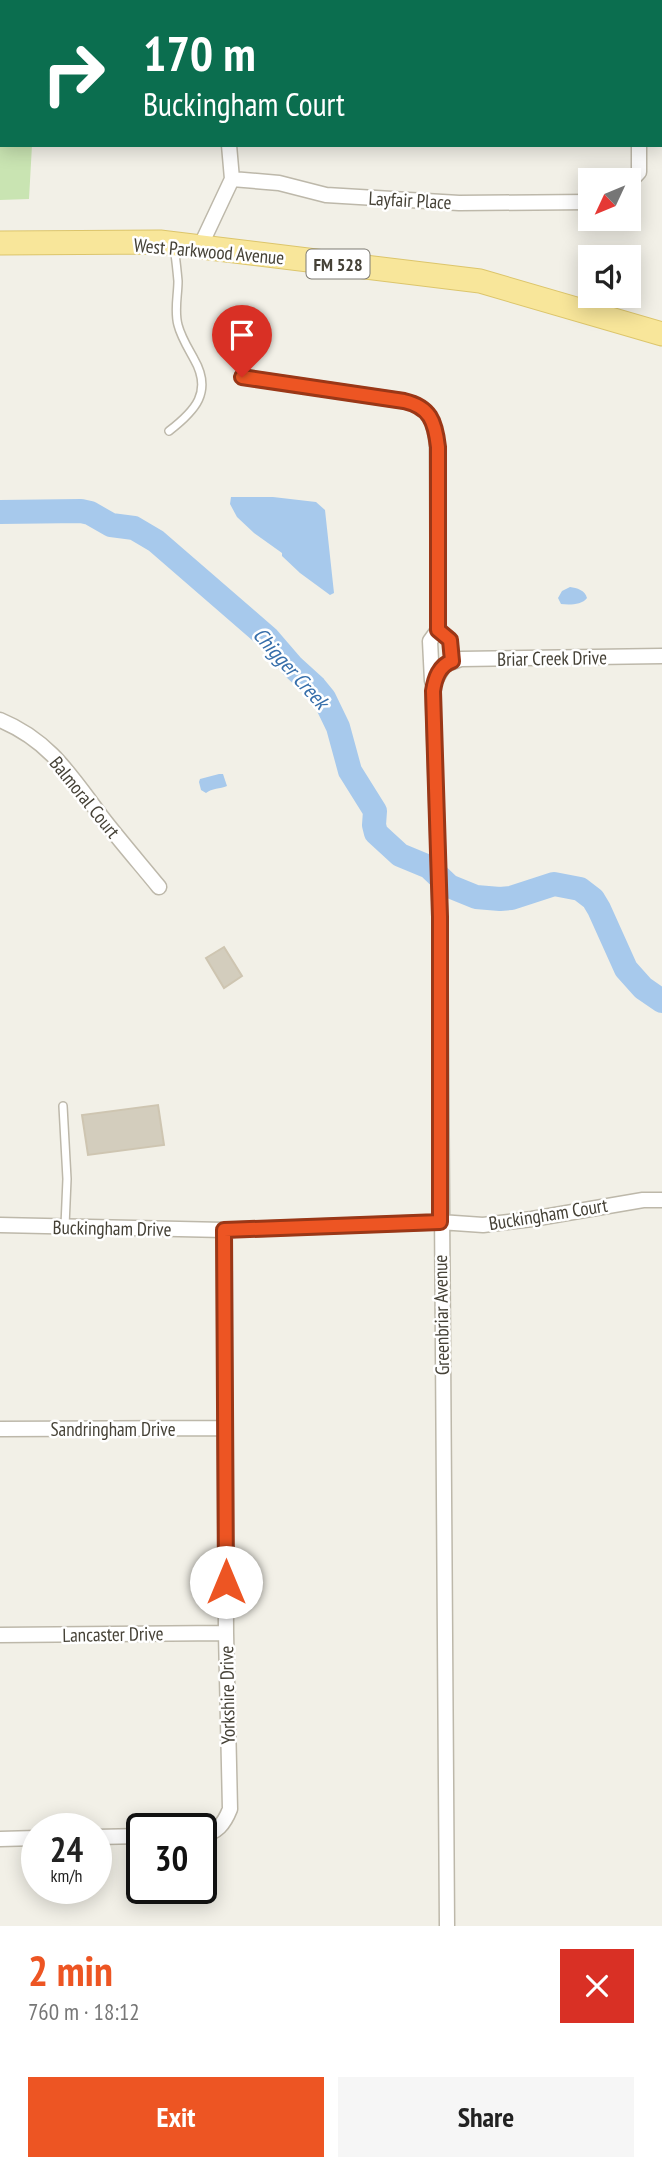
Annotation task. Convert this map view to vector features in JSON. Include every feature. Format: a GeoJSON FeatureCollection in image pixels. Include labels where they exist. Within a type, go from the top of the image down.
{"type":"FeatureCollection","features":[{"type":"Feature","properties":{"kind":"main road","name":"West Parkwood Avenue"},"geometry":{"type":"LineString","coordinates":[[4,243],[160,242],[481,281],[662,334]]}},
{"type":"Feature","properties":{"kind":"street"},"geometry":{"type":"LineString","coordinates":[[200,247],[232,179],[229,147]]}},
{"type":"Feature","properties":{"kind":"street"},"geometry":{"type":"LineString","coordinates":[[639,147],[639,168]]}},
{"type":"Feature","properties":{"kind":"street","name":"Layfair Place"},"geometry":{"type":"LineString","coordinates":[[232,179],[279,183],[326,195],[459,203],[578,202]]}},
{"type":"Feature","properties":{"kind":"street"},"geometry":{"type":"LineString","coordinates":[[242,377],[415,403],[429,415],[436,432],[438,447],[438,630],[430,641],[433,691]]}},
{"type":"Feature","properties":{"kind":"street"},"geometry":{"type":"LineString","coordinates":[[438,630],[450,640],[448,663]]}},
{"type":"Feature","properties":{"kind":"street","name":"Briar Creek Drive"},"geometry":{"type":"LineString","coordinates":[[448,663],[662,656]]}},
{"type":"Feature","properties":{"kind":"street","name":"Greenbriar Avenue"},"geometry":{"type":"LineString","coordinates":[[447,1926],[440,1222],[440,917],[433,691],[436,677],[448,663]]}},
{"type":"Feature","properties":{"kind":"street","name":"Balmoral Court"},"geometry":{"type":"LineString","coordinates":[[0,720],[20,728],[61,761],[159,887]]}},
{"type":"Feature","properties":{"kind":"street","name":"Buckingham Court"},"geometry":{"type":"LineString","coordinates":[[224,1230],[440,1222],[483,1225],[643,1200],[662,1200]]}},
{"type":"Feature","properties":{"kind":"street","name":"Buckingham Drive"},"geometry":{"type":"LineString","coordinates":[[0,1225],[224,1230]]}},
{"type":"Feature","properties":{"kind":"street","name":"Yorkshire Drive"},"geometry":{"type":"LineString","coordinates":[[217,1830],[225,1822],[230,1809],[226,1633],[224,1230]]}},
{"type":"Feature","properties":{"kind":"street","name":"Sandringham Drive"},"geometry":{"type":"LineString","coordinates":[[0,1429],[225,1428]]}},
{"type":"Feature","properties":{"kind":"street","name":"Lancaster Drive"},"geometry":{"type":"LineString","coordinates":[[0,1635],[226,1633]]}},
{"type":"Feature","properties":{"kind":"street"},"geometry":{"type":"LineString","coordinates":[[0,1839],[21,1838]]}},
{"type":"Feature","properties":{"kind":"lane"},"geometry":{"type":"LineString","coordinates":[[169,431],[192,410],[201,398],[203,387],[201,374],[178,325],[178,280],[174,244]]}},
{"type":"Feature","properties":{"kind":"lane"},"geometry":{"type":"LineString","coordinates":[[63,1106],[67,1179],[65,1227]]}},
{"type":"Feature","properties":{"kind":"green space"},"geometry":{"type":"Polygon","coordinates":[[[0,147],[32,147],[29,199],[0,200],[0,147]]]}},
{"type":"Feature","properties":{"kind":"water"},"geometry":{"type":"Polygon","coordinates":[[[231,497],[273,497],[316,502],[325,510],[334,593],[330,595],[300,573],[282,553],[254,533],[237,517],[230,504],[231,497]]]}},
{"type":"Feature","properties":{"kind":"water"},"geometry":{"type":"Polygon","coordinates":[[[570,587],[583,591],[587,598],[579,603],[561,604],[558,598],[562,591],[570,587]]]}},
{"type":"Feature","properties":{"kind":"water"},"geometry":{"type":"Polygon","coordinates":[[[223,774],[227,786],[206,793],[201,790],[200,779],[223,774]]]}},
{"type":"Feature","properties":{"kind":"building"},"geometry":{"type":"Polygon","coordinates":[[[224,947],[242,976],[224,988],[206,958],[224,947]]]}},
{"type":"Feature","properties":{"kind":"building"},"geometry":{"type":"Polygon","coordinates":[[[158,1105],[164,1145],[88,1155],[82,1115],[158,1105]]]}},
{"type":"Feature","properties":{"kind":"waterway","name":"Chigger Creek"},"geometry":{"type":"LineString","coordinates":[[0,512],[81,511],[111,525],[134,528],[156,541],[268,638],[324,698],[338,727],[350,771],[375,811],[376,833],[400,855],[429,867],[449,886],[476,897],[511,898],[554,884],[580,889],[593,899],[599,909],[626,969],[643,988],[662,1001]]}},
{"type":"Feature","properties":{"kind":"route"},"geometry":{"type":"LineString","coordinates":[[226,1582],[224,1230],[440,1222],[440,917],[433,691],[441,668],[452,661],[450,640],[438,630],[438,447],[434,423],[429,415],[415,403],[242,377]]}}]}
